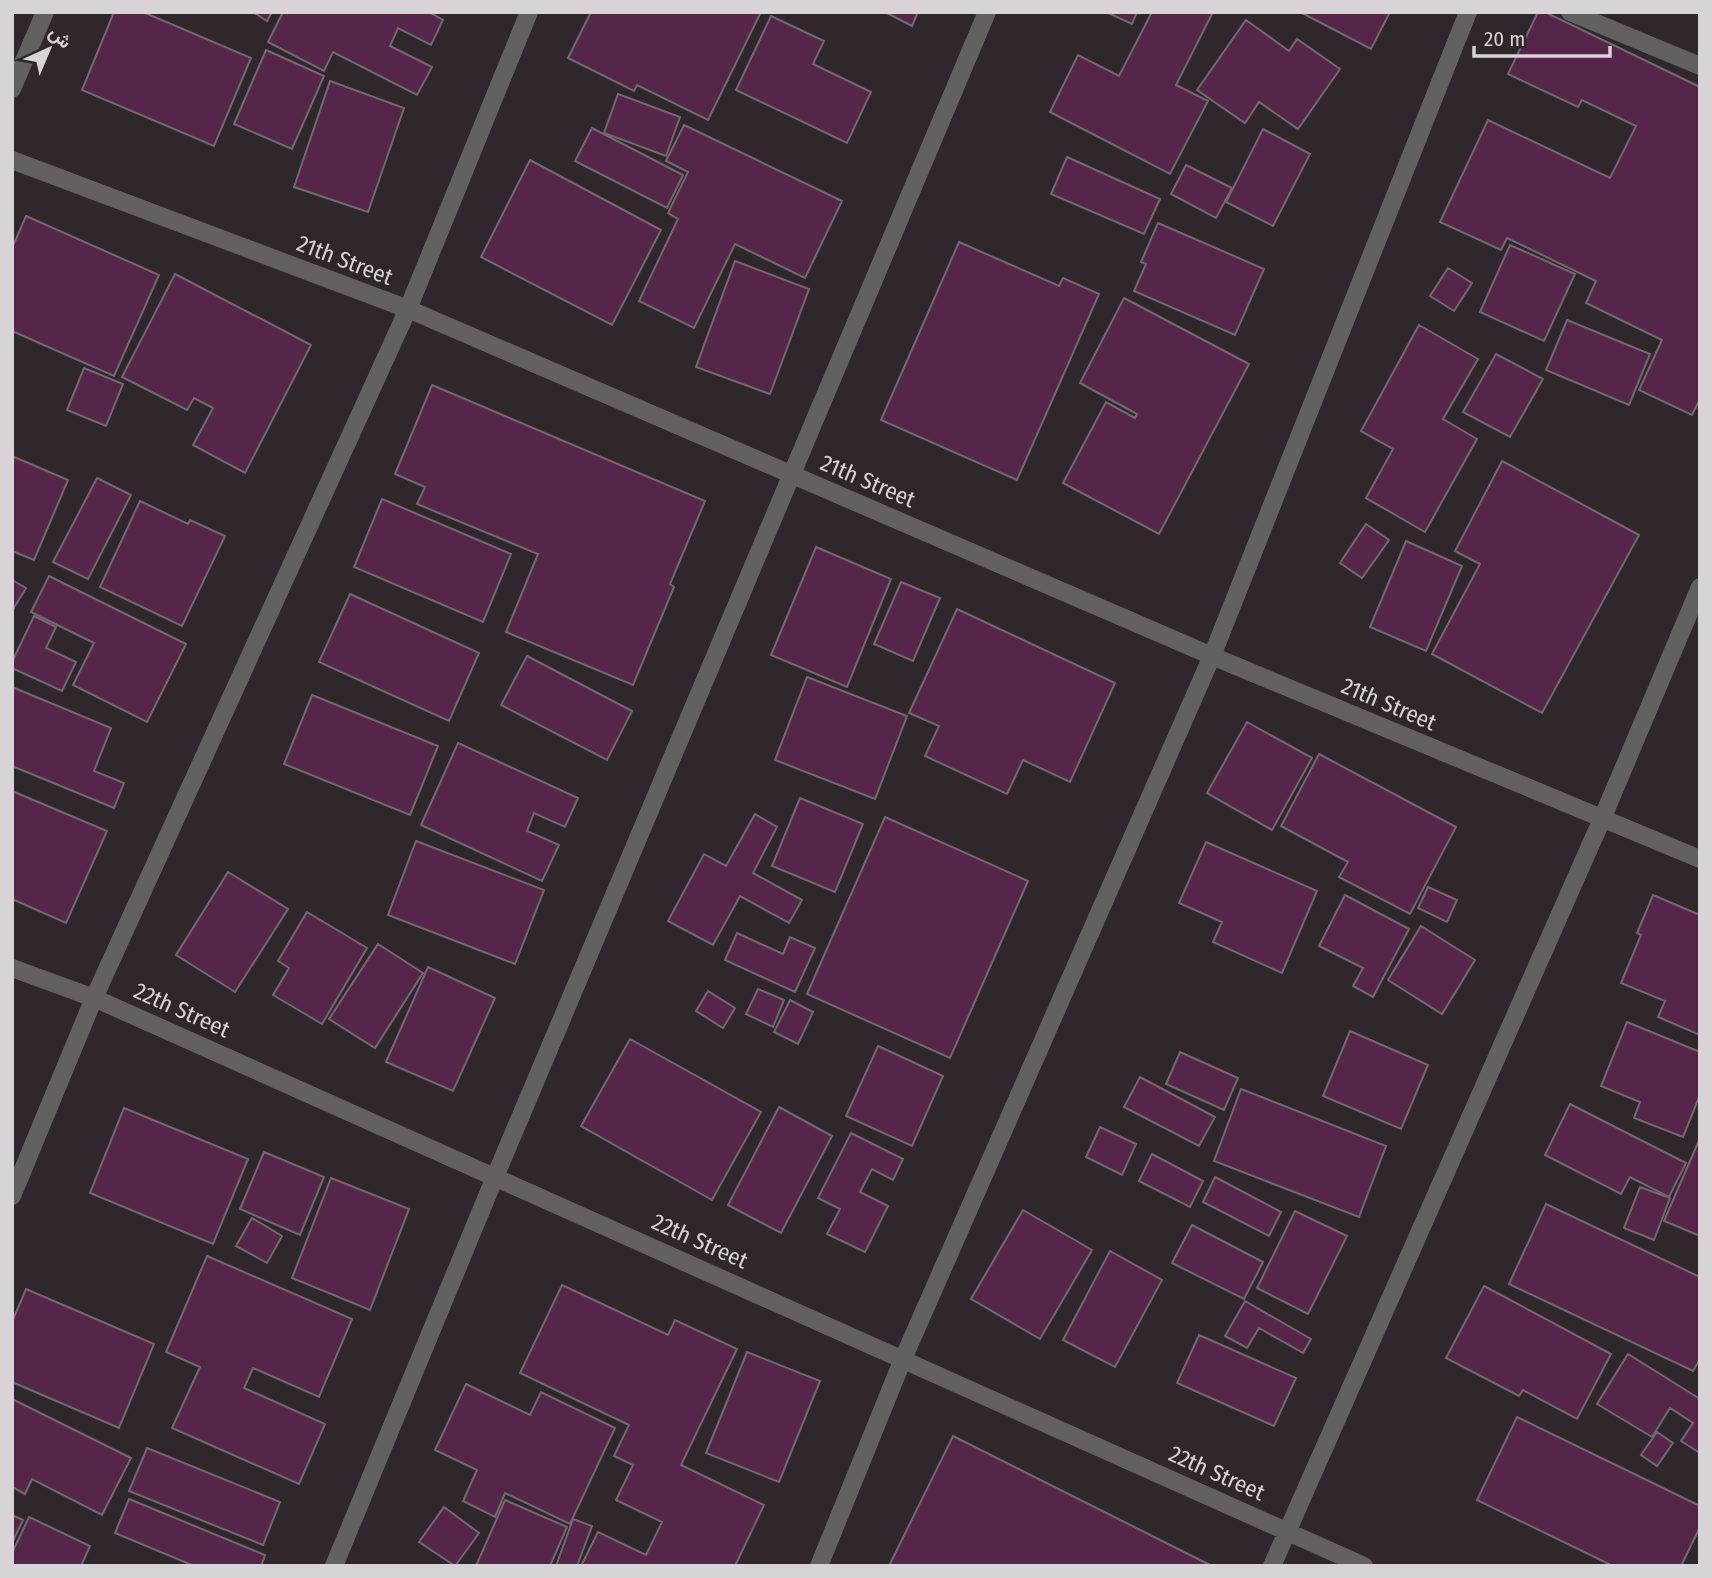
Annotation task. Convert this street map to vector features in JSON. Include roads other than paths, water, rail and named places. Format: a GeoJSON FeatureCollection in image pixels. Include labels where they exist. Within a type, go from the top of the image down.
{"type":"FeatureCollection","features":[{"type":"Feature","properties":{"kind":"street"},"geometry":{"type":"LineString","coordinates":[[12,89],[45,12]]}},
{"type":"Feature","properties":{"kind":"street"},"geometry":{"type":"LineString","coordinates":[[12,1196],[94,998],[408,309],[529,12]]}},
{"type":"Feature","properties":{"kind":"street"},"geometry":{"type":"LineString","coordinates":[[334,1566],[495,1177],[987,12]]}},
{"type":"Feature","properties":{"kind":"street"},"geometry":{"type":"LineString","coordinates":[[819,1566],[903,1359],[1212,656],[1468,12]]}},
{"type":"Feature","properties":{"kind":"street"},"geometry":{"type":"LineString","coordinates":[[1570,12],[1700,66]]}},
{"type":"Feature","properties":{"kind":"street","name":"21th Street"},"geometry":{"type":"LineString","coordinates":[[12,160],[408,309],[1212,656],[1700,859]]}},
{"type":"Feature","properties":{"kind":"street"},"geometry":{"type":"LineString","coordinates":[[1272,1566],[1602,819],[1700,587]]}},
{"type":"Feature","properties":{"kind":"street","name":"22th Street"},"geometry":{"type":"LineString","coordinates":[[12,968],[94,998],[1364,1566]]}}]}
